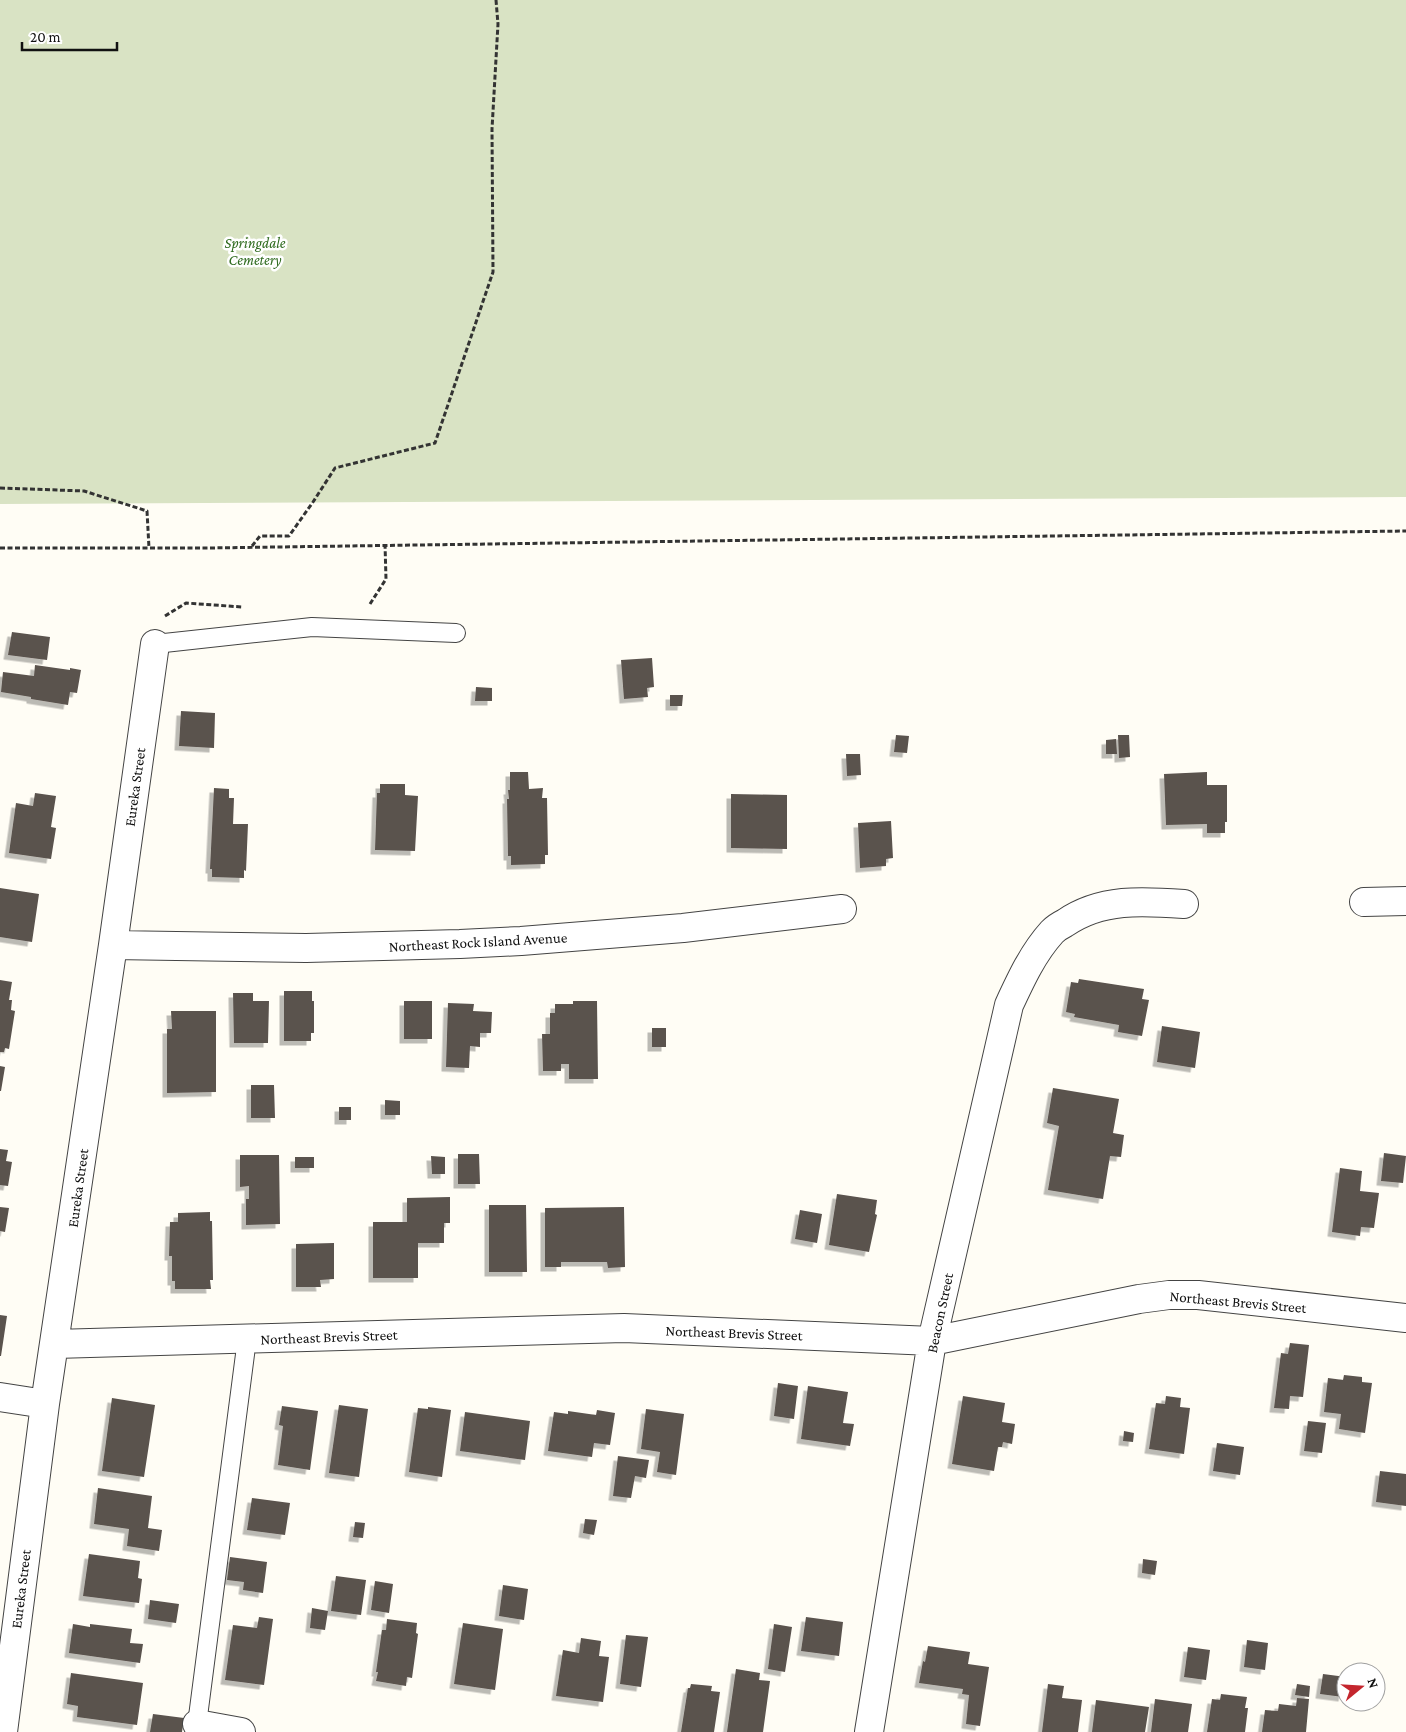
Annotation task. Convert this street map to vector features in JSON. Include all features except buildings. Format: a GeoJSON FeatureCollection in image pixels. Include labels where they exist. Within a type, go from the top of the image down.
{"type":"FeatureCollection","features":[{"type":"Feature","properties":{"kind":"street","name":"Eureka Street"},"geometry":{"type":"LineString","coordinates":[[3,1732],[45,1404],[113,945],[155,644]]}},
{"type":"Feature","properties":{"kind":"street"},"geometry":{"type":"LineString","coordinates":[[1364,902],[1406,901]]}},
{"type":"Feature","properties":{"kind":"street","name":"Beacon Street"},"geometry":{"type":"LineString","coordinates":[[869,1732],[932,1341],[1009,1004],[1032,959],[1053,930],[1072,918],[1089,909],[1122,903],[1184,904]]}},
{"type":"Feature","properties":{"kind":"street","name":"Northeast Rock Island Avenue"},"geometry":{"type":"LineString","coordinates":[[113,945],[306,948],[469,944],[682,928],[842,909]]}},
{"type":"Feature","properties":{"kind":"street","name":"Northeast Brevis Street"},"geometry":{"type":"LineString","coordinates":[[55,1344],[624,1328],[932,1341],[1139,1299],[1169,1295],[1198,1295],[1406,1318]]}},
{"type":"Feature","properties":{"kind":"street"},"geometry":{"type":"LineString","coordinates":[[0,1397],[45,1404]]}},
{"type":"Feature","properties":{"kind":"street"},"geometry":{"type":"LineString","coordinates":[[196,1728],[241,1732]]}},
{"type":"Feature","properties":{"kind":"lane"},"geometry":{"type":"LineString","coordinates":[[155,644],[312,627],[456,633]]}},
{"type":"Feature","properties":{"kind":"lane"},"geometry":{"type":"LineString","coordinates":[[196,1728],[247,1339]]}},
{"type":"Feature","properties":{"kind":"path"},"geometry":{"type":"LineString","coordinates":[[251,546],[260,536],[289,536],[334,468],[435,443],[493,272],[492,130],[498,24],[496,0]]}},
{"type":"Feature","properties":{"kind":"path"},"geometry":{"type":"LineString","coordinates":[[0,488],[84,491],[147,511],[149,548]]}},
{"type":"Feature","properties":{"kind":"path"},"geometry":{"type":"LineString","coordinates":[[0,548],[149,548],[1406,531]]}},
{"type":"Feature","properties":{"kind":"green space","name":"Springdale Cemetery"},"geometry":{"type":"Polygon","coordinates":[[[0,0],[1406,0],[1406,497],[0,504],[0,0]]]}}]}
